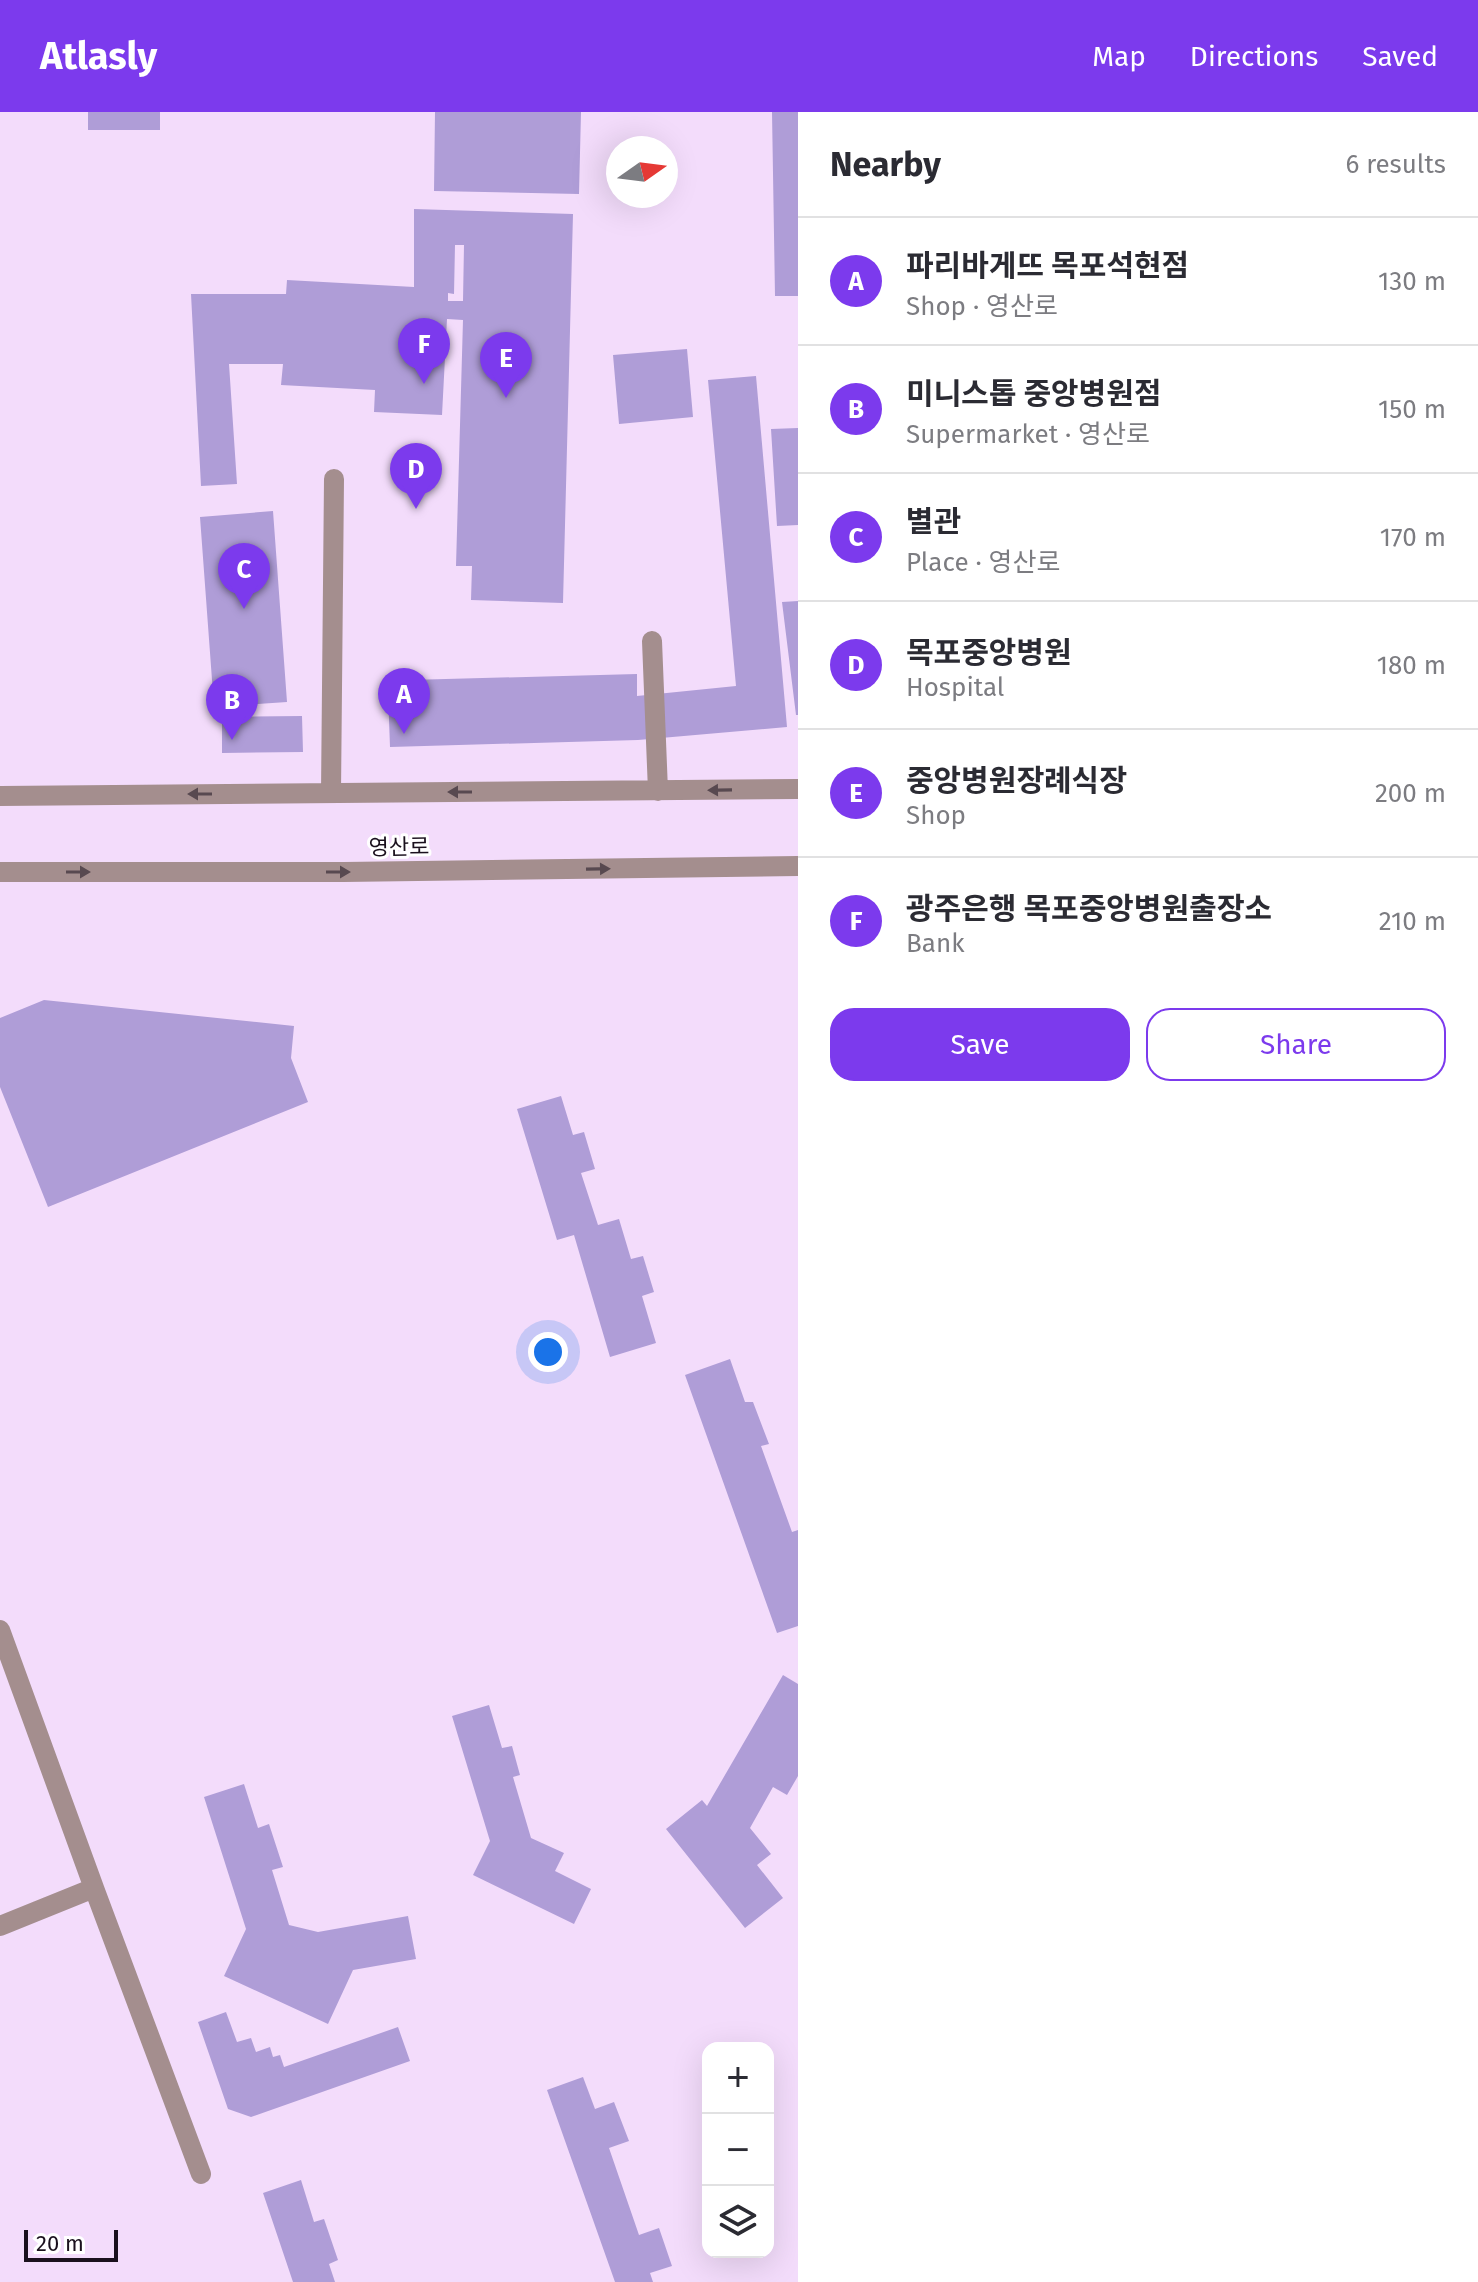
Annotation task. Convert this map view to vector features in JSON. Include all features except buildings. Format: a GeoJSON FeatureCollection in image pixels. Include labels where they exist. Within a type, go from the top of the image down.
{"type":"FeatureCollection","features":[{"type":"Feature","properties":{"kind":"street"},"geometry":{"type":"LineString","coordinates":[[331,793],[334,479]]}},
{"type":"Feature","properties":{"kind":"street"},"geometry":{"type":"LineString","coordinates":[[652,641],[658,791]]}},
{"type":"Feature","properties":{"kind":"street"},"geometry":{"type":"LineString","coordinates":[[0,796],[798,789]]}},
{"type":"Feature","properties":{"kind":"street","name":"영산로"},"geometry":{"type":"LineString","coordinates":[[0,872],[344,872],[798,866]]}},
{"type":"Feature","properties":{"kind":"street"},"geometry":{"type":"LineString","coordinates":[[0,1630],[201,2174]]}},
{"type":"Feature","properties":{"kind":"street"},"geometry":{"type":"LineString","coordinates":[[0,1926],[94,1888]]}},
{"type":"Feature","properties":{"kind":"place","name":"광주은행 목포중앙병원출장소"},"geometry":{"type":"Point","coordinates":[424,384]}},
{"type":"Feature","properties":{"kind":"place","name":"중앙병원장례식장"},"geometry":{"type":"Point","coordinates":[506,398]}},
{"type":"Feature","properties":{"kind":"place","name":"목포중앙병원"},"geometry":{"type":"Point","coordinates":[416,509]}},
{"type":"Feature","properties":{"kind":"place","name":"별관"},"geometry":{"type":"Point","coordinates":[244,609]}},
{"type":"Feature","properties":{"kind":"place","name":"파리바게뜨 목포석현점"},"geometry":{"type":"Point","coordinates":[404,734]}},
{"type":"Feature","properties":{"kind":"place","name":"미니스톱 중앙병원점"},"geometry":{"type":"Point","coordinates":[232,740]}}]}
